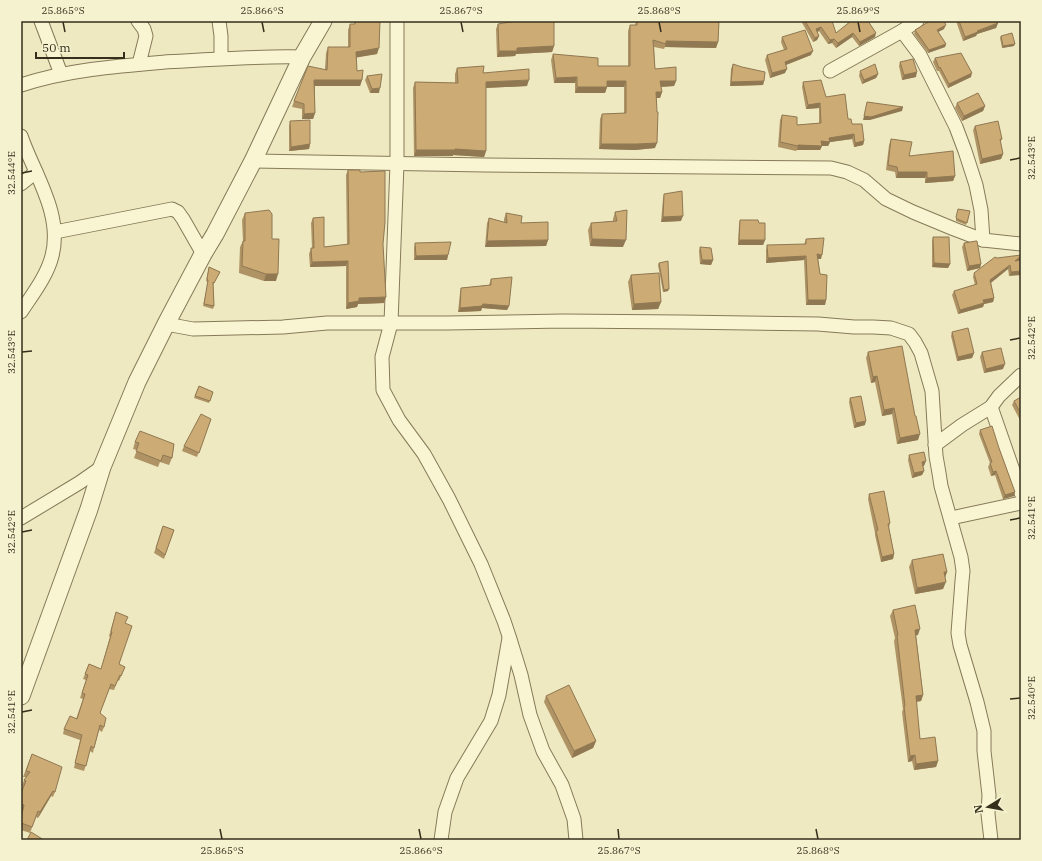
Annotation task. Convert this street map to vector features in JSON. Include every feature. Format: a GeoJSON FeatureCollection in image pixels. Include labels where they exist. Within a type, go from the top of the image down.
{"type":"FeatureCollection","features":[{"type":"Feature","properties":{"kind":"street"},"geometry":{"type":"LineString","coordinates":[[41,21],[61,74]]}},
{"type":"Feature","properties":{"kind":"street"},"geometry":{"type":"LineString","coordinates":[[138,21],[144,29],[146,36],[139,64]]}},
{"type":"Feature","properties":{"kind":"street"},"geometry":{"type":"LineString","coordinates":[[219,21],[221,58]]}},
{"type":"Feature","properties":{"kind":"street"},"geometry":{"type":"LineString","coordinates":[[21,696],[89,509],[102,467],[137,382],[166,324],[253,161],[302,57],[323,21]]}},
{"type":"Feature","properties":{"kind":"street"},"geometry":{"type":"LineString","coordinates":[[397,21],[397,164],[391,323],[382,357],[383,390],[399,420],[424,454],[462,524],[481,564],[509,636],[521,675],[530,715],[543,751],[562,785],[574,818],[576,840]]}},
{"type":"Feature","properties":{"kind":"street"},"geometry":{"type":"LineString","coordinates":[[830,71],[917,21]]}},
{"type":"Feature","properties":{"kind":"street"},"geometry":{"type":"LineString","coordinates":[[902,31],[920,55],[956,127],[976,185],[981,210],[983,240]]}},
{"type":"Feature","properties":{"kind":"street"},"geometry":{"type":"LineString","coordinates":[[21,85],[61,74],[114,66],[262,56],[302,57]]}},
{"type":"Feature","properties":{"kind":"street"},"geometry":{"type":"LineString","coordinates":[[21,136],[52,214],[55,232],[52,256],[46,271],[21,312]]}},
{"type":"Feature","properties":{"kind":"street"},"geometry":{"type":"LineString","coordinates":[[253,161],[397,164],[831,168],[847,172],[864,180],[886,199],[913,212],[983,240],[1021,244]]}},
{"type":"Feature","properties":{"kind":"street"},"geometry":{"type":"LineString","coordinates":[[21,184],[36,172]]}},
{"type":"Feature","properties":{"kind":"street"},"geometry":{"type":"LineString","coordinates":[[55,232],[172,209],[178,212],[203,254]]}},
{"type":"Feature","properties":{"kind":"street"},"geometry":{"type":"LineString","coordinates":[[166,324],[193,329],[283,327],[327,323],[563,321],[681,322],[818,324],[891,328],[909,334],[920,353],[932,391],[936,456],[941,486],[961,557],[963,571],[958,633],[984,731],[984,752],[989,795],[988,814],[991,840]]}},
{"type":"Feature","properties":{"kind":"street"},"geometry":{"type":"LineString","coordinates":[[935,445],[962,425],[991,407],[999,396],[1021,375]]}},
{"type":"Feature","properties":{"kind":"street"},"geometry":{"type":"LineString","coordinates":[[991,407],[1021,493]]}},
{"type":"Feature","properties":{"kind":"street"},"geometry":{"type":"LineString","coordinates":[[21,518],[79,483],[102,467]]}},
{"type":"Feature","properties":{"kind":"street"},"geometry":{"type":"LineString","coordinates":[[951,518],[1021,503]]}},
{"type":"Feature","properties":{"kind":"street"},"geometry":{"type":"LineString","coordinates":[[441,840],[445,812],[457,778],[491,721],[500,695],[509,636]]}},
{"type":"Feature","properties":{"kind":"building"},"geometry":{"type":"Polygon","coordinates":[[[355,21],[380,21],[379,48],[356,52],[357,71],[363,70],[362,80],[314,80],[315,113],[304,114],[304,104],[294,101],[308,66],[327,70],[328,47],[350,47],[350,24],[355,24],[355,21]]]}},
{"type":"Feature","properties":{"kind":"building"},"geometry":{"type":"Polygon","coordinates":[[[516,21],[554,21],[554,46],[517,48],[517,51],[499,51],[498,24],[516,21]]]}},
{"type":"Feature","properties":{"kind":"building"},"geometry":{"type":"Polygon","coordinates":[[[637,21],[719,21],[718,42],[666,41],[666,44],[653,40],[655,69],[676,67],[676,81],[660,81],[662,92],[656,92],[658,112],[657,143],[601,144],[602,114],[626,113],[626,81],[607,81],[607,87],[577,87],[577,77],[556,78],[553,54],[598,58],[598,66],[630,66],[630,25],[637,25],[637,21]]]}},
{"type":"Feature","properties":{"kind":"building"},"geometry":{"type":"Polygon","coordinates":[[[805,21],[832,21],[836,33],[851,21],[868,21],[876,33],[860,42],[853,33],[838,43],[834,39],[830,40],[821,27],[816,29],[819,36],[815,38],[805,21]]]}},
{"type":"Feature","properties":{"kind":"building"},"geometry":{"type":"Polygon","coordinates":[[[930,21],[944,21],[946,25],[937,30],[946,44],[929,50],[915,30],[930,21]]]}},
{"type":"Feature","properties":{"kind":"building"},"geometry":{"type":"Polygon","coordinates":[[[959,21],[997,21],[998,23],[965,37],[959,21]]]}},
{"type":"Feature","properties":{"kind":"building"},"geometry":{"type":"Polygon","coordinates":[[[805,30],[813,51],[785,62],[787,69],[772,73],[767,55],[787,49],[782,37],[805,30]]]}},
{"type":"Feature","properties":{"kind":"building"},"geometry":{"type":"Polygon","coordinates":[[[1012,33],[1015,44],[1003,46],[1001,36],[1012,33]]]}},
{"type":"Feature","properties":{"kind":"building"},"geometry":{"type":"Polygon","coordinates":[[[961,53],[972,73],[949,84],[940,67],[939,68],[935,58],[961,53]]]}},
{"type":"Feature","properties":{"kind":"building"},"geometry":{"type":"Polygon","coordinates":[[[913,59],[917,72],[904,75],[900,62],[913,59]]]}},
{"type":"Feature","properties":{"kind":"building"},"geometry":{"type":"Polygon","coordinates":[[[733,64],[765,72],[764,81],[731,82],[733,64]]]}},
{"type":"Feature","properties":{"kind":"building"},"geometry":{"type":"Polygon","coordinates":[[[875,64],[878,74],[864,80],[860,71],[875,64]]]}},
{"type":"Feature","properties":{"kind":"building"},"geometry":{"type":"Polygon","coordinates":[[[484,66],[483,73],[529,69],[529,80],[486,82],[486,151],[455,149],[416,150],[415,82],[458,83],[457,68],[484,66]]]}},
{"type":"Feature","properties":{"kind":"building"},"geometry":{"type":"Polygon","coordinates":[[[382,74],[380,88],[372,89],[367,76],[382,74]]]}},
{"type":"Feature","properties":{"kind":"building"},"geometry":{"type":"Polygon","coordinates":[[[821,80],[826,97],[845,94],[848,119],[851,119],[852,124],[862,124],[864,141],[855,143],[854,134],[829,138],[830,142],[821,141],[822,146],[798,146],[780,142],[782,115],[797,117],[797,125],[821,123],[820,103],[808,105],[803,82],[821,80]]]}},
{"type":"Feature","properties":{"kind":"building"},"geometry":{"type":"Polygon","coordinates":[[[978,93],[985,106],[964,116],[957,103],[978,93]]]}},
{"type":"Feature","properties":{"kind":"building"},"geometry":{"type":"Polygon","coordinates":[[[867,102],[903,107],[871,117],[864,116],[867,102]]]}},
{"type":"Feature","properties":{"kind":"building"},"geometry":{"type":"Polygon","coordinates":[[[310,120],[310,144],[291,147],[290,121],[310,120]]]}},
{"type":"Feature","properties":{"kind":"building"},"geometry":{"type":"Polygon","coordinates":[[[998,121],[1002,139],[1000,139],[1003,154],[982,159],[975,126],[998,121]]]}},
{"type":"Feature","properties":{"kind":"building"},"geometry":{"type":"Polygon","coordinates":[[[891,139],[912,142],[909,156],[953,151],[955,176],[927,178],[927,172],[898,172],[897,167],[888,165],[891,139]]]}},
{"type":"Feature","properties":{"kind":"building"},"geometry":{"type":"Polygon","coordinates":[[[348,170],[360,170],[360,172],[385,171],[385,222],[383,244],[386,297],[359,298],[359,301],[348,303],[348,261],[312,262],[311,248],[314,248],[313,218],[324,217],[324,247],[349,244],[348,170]]]}},
{"type":"Feature","properties":{"kind":"building"},"geometry":{"type":"Polygon","coordinates":[[[682,191],[683,216],[663,217],[664,194],[682,191]]]}},
{"type":"Feature","properties":{"kind":"building"},"geometry":{"type":"Polygon","coordinates":[[[958,209],[970,211],[967,223],[957,219],[958,209]]]}},
{"type":"Feature","properties":{"kind":"building"},"geometry":{"type":"Polygon","coordinates":[[[269,210],[272,214],[272,239],[279,239],[278,274],[266,274],[242,266],[243,241],[245,241],[245,213],[269,210]]]}},
{"type":"Feature","properties":{"kind":"building"},"geometry":{"type":"Polygon","coordinates":[[[627,210],[626,240],[592,239],[591,223],[617,221],[615,212],[627,210]]]}},
{"type":"Feature","properties":{"kind":"building"},"geometry":{"type":"Polygon","coordinates":[[[506,213],[522,216],[521,223],[548,222],[548,240],[487,241],[489,218],[507,223],[506,213]]]}},
{"type":"Feature","properties":{"kind":"building"},"geometry":{"type":"Polygon","coordinates":[[[740,220],[758,220],[759,223],[765,223],[765,240],[739,240],[740,220]]]}},
{"type":"Feature","properties":{"kind":"building"},"geometry":{"type":"Polygon","coordinates":[[[933,237],[949,237],[950,264],[934,263],[933,237]]]}},
{"type":"Feature","properties":{"kind":"building"},"geometry":{"type":"Polygon","coordinates":[[[824,238],[822,255],[817,254],[820,274],[827,275],[826,300],[808,300],[806,256],[768,258],[767,245],[806,244],[806,239],[824,238]]]}},
{"type":"Feature","properties":{"kind":"building"},"geometry":{"type":"Polygon","coordinates":[[[977,241],[981,264],[969,266],[964,243],[977,241]]]}},
{"type":"Feature","properties":{"kind":"building"},"geometry":{"type":"Polygon","coordinates":[[[451,242],[448,255],[416,256],[415,243],[451,242]]]}},
{"type":"Feature","properties":{"kind":"building"},"geometry":{"type":"Polygon","coordinates":[[[700,247],[711,248],[713,260],[702,260],[700,247]]]}},
{"type":"Feature","properties":{"kind":"building"},"geometry":{"type":"Polygon","coordinates":[[[1021,255],[1015,261],[1021,260],[1021,271],[1011,272],[1010,265],[990,280],[994,298],[983,300],[984,303],[960,310],[954,291],[977,284],[974,273],[995,257],[1021,255]]]}},
{"type":"Feature","properties":{"kind":"building"},"geometry":{"type":"Polygon","coordinates":[[[668,261],[669,289],[664,290],[659,263],[668,261]]]}},
{"type":"Feature","properties":{"kind":"building"},"geometry":{"type":"Polygon","coordinates":[[[209,267],[220,272],[214,283],[213,282],[214,306],[204,304],[209,267]]]}},
{"type":"Feature","properties":{"kind":"building"},"geometry":{"type":"Polygon","coordinates":[[[659,273],[661,302],[634,304],[631,275],[659,273]]]}},
{"type":"Feature","properties":{"kind":"building"},"geometry":{"type":"Polygon","coordinates":[[[512,277],[509,306],[483,304],[482,306],[460,308],[461,288],[491,285],[491,279],[512,277]]]}},
{"type":"Feature","properties":{"kind":"building"},"geometry":{"type":"Polygon","coordinates":[[[968,328],[974,353],[958,357],[952,332],[968,328]]]}},
{"type":"Feature","properties":{"kind":"building"},"geometry":{"type":"Polygon","coordinates":[[[902,346],[915,416],[920,434],[900,438],[894,408],[884,410],[877,376],[873,377],[868,352],[902,346]]]}},
{"type":"Feature","properties":{"kind":"building"},"geometry":{"type":"Polygon","coordinates":[[[1001,348],[1005,364],[986,369],[982,352],[1001,348]]]}},
{"type":"Feature","properties":{"kind":"building"},"geometry":{"type":"Polygon","coordinates":[[[199,386],[213,392],[210,401],[195,396],[199,386]]]}},
{"type":"Feature","properties":{"kind":"building"},"geometry":{"type":"Polygon","coordinates":[[[861,396],[866,421],[856,423],[850,398],[861,396]]]}},
{"type":"Feature","properties":{"kind":"building"},"geometry":{"type":"Polygon","coordinates":[[[1021,397],[1021,414],[1014,401],[1021,397]]]}},
{"type":"Feature","properties":{"kind":"building"},"geometry":{"type":"Polygon","coordinates":[[[201,414],[211,419],[199,453],[184,446],[201,414]]]}},
{"type":"Feature","properties":{"kind":"building"},"geometry":{"type":"Polygon","coordinates":[[[992,426],[1015,492],[1005,495],[996,471],[993,472],[990,463],[992,462],[980,430],[992,426]]]}},
{"type":"Feature","properties":{"kind":"building"},"geometry":{"type":"Polygon","coordinates":[[[140,431],[174,444],[172,458],[163,455],[161,461],[136,451],[139,443],[135,442],[140,431]]]}},
{"type":"Feature","properties":{"kind":"building"},"geometry":{"type":"Polygon","coordinates":[[[924,452],[926,461],[922,462],[924,471],[914,473],[909,455],[924,452]]]}},
{"type":"Feature","properties":{"kind":"building"},"geometry":{"type":"Polygon","coordinates":[[[884,491],[890,523],[888,524],[894,554],[882,557],[876,531],[878,530],[869,494],[884,491]]]}},
{"type":"Feature","properties":{"kind":"building"},"geometry":{"type":"Polygon","coordinates":[[[163,526],[174,530],[165,555],[156,548],[163,526]]]}},
{"type":"Feature","properties":{"kind":"building"},"geometry":{"type":"Polygon","coordinates":[[[943,554],[947,572],[944,572],[946,582],[917,588],[912,560],[943,554]]]}},
{"type":"Feature","properties":{"kind":"building"},"geometry":{"type":"Polygon","coordinates":[[[915,605],[920,629],[915,630],[923,695],[916,696],[920,739],[935,737],[938,761],[916,764],[915,755],[910,756],[898,635],[893,610],[915,605]]]}},
{"type":"Feature","properties":{"kind":"building"},"geometry":{"type":"Polygon","coordinates":[[[116,612],[128,617],[125,623],[132,626],[119,664],[125,667],[115,686],[111,684],[100,713],[106,718],[104,727],[100,725],[94,748],[91,746],[86,766],[75,763],[82,735],[64,729],[70,716],[77,719],[85,694],[82,693],[88,675],[85,674],[89,664],[101,669],[112,632],[116,612]]]}},
{"type":"Feature","properties":{"kind":"building"},"geometry":{"type":"Polygon","coordinates":[[[569,685],[596,741],[574,751],[546,696],[569,685]]]}},
{"type":"Feature","properties":{"kind":"building"},"geometry":{"type":"Polygon","coordinates":[[[32,754],[62,767],[55,792],[53,791],[40,812],[38,811],[32,827],[21,823],[24,805],[21,804],[21,793],[26,781],[24,780],[30,772],[26,771],[32,754]]]}},
{"type":"Feature","properties":{"kind":"building"},"geometry":{"type":"Polygon","coordinates":[[[31,832],[44,840],[27,840],[31,832]]]}}]}
